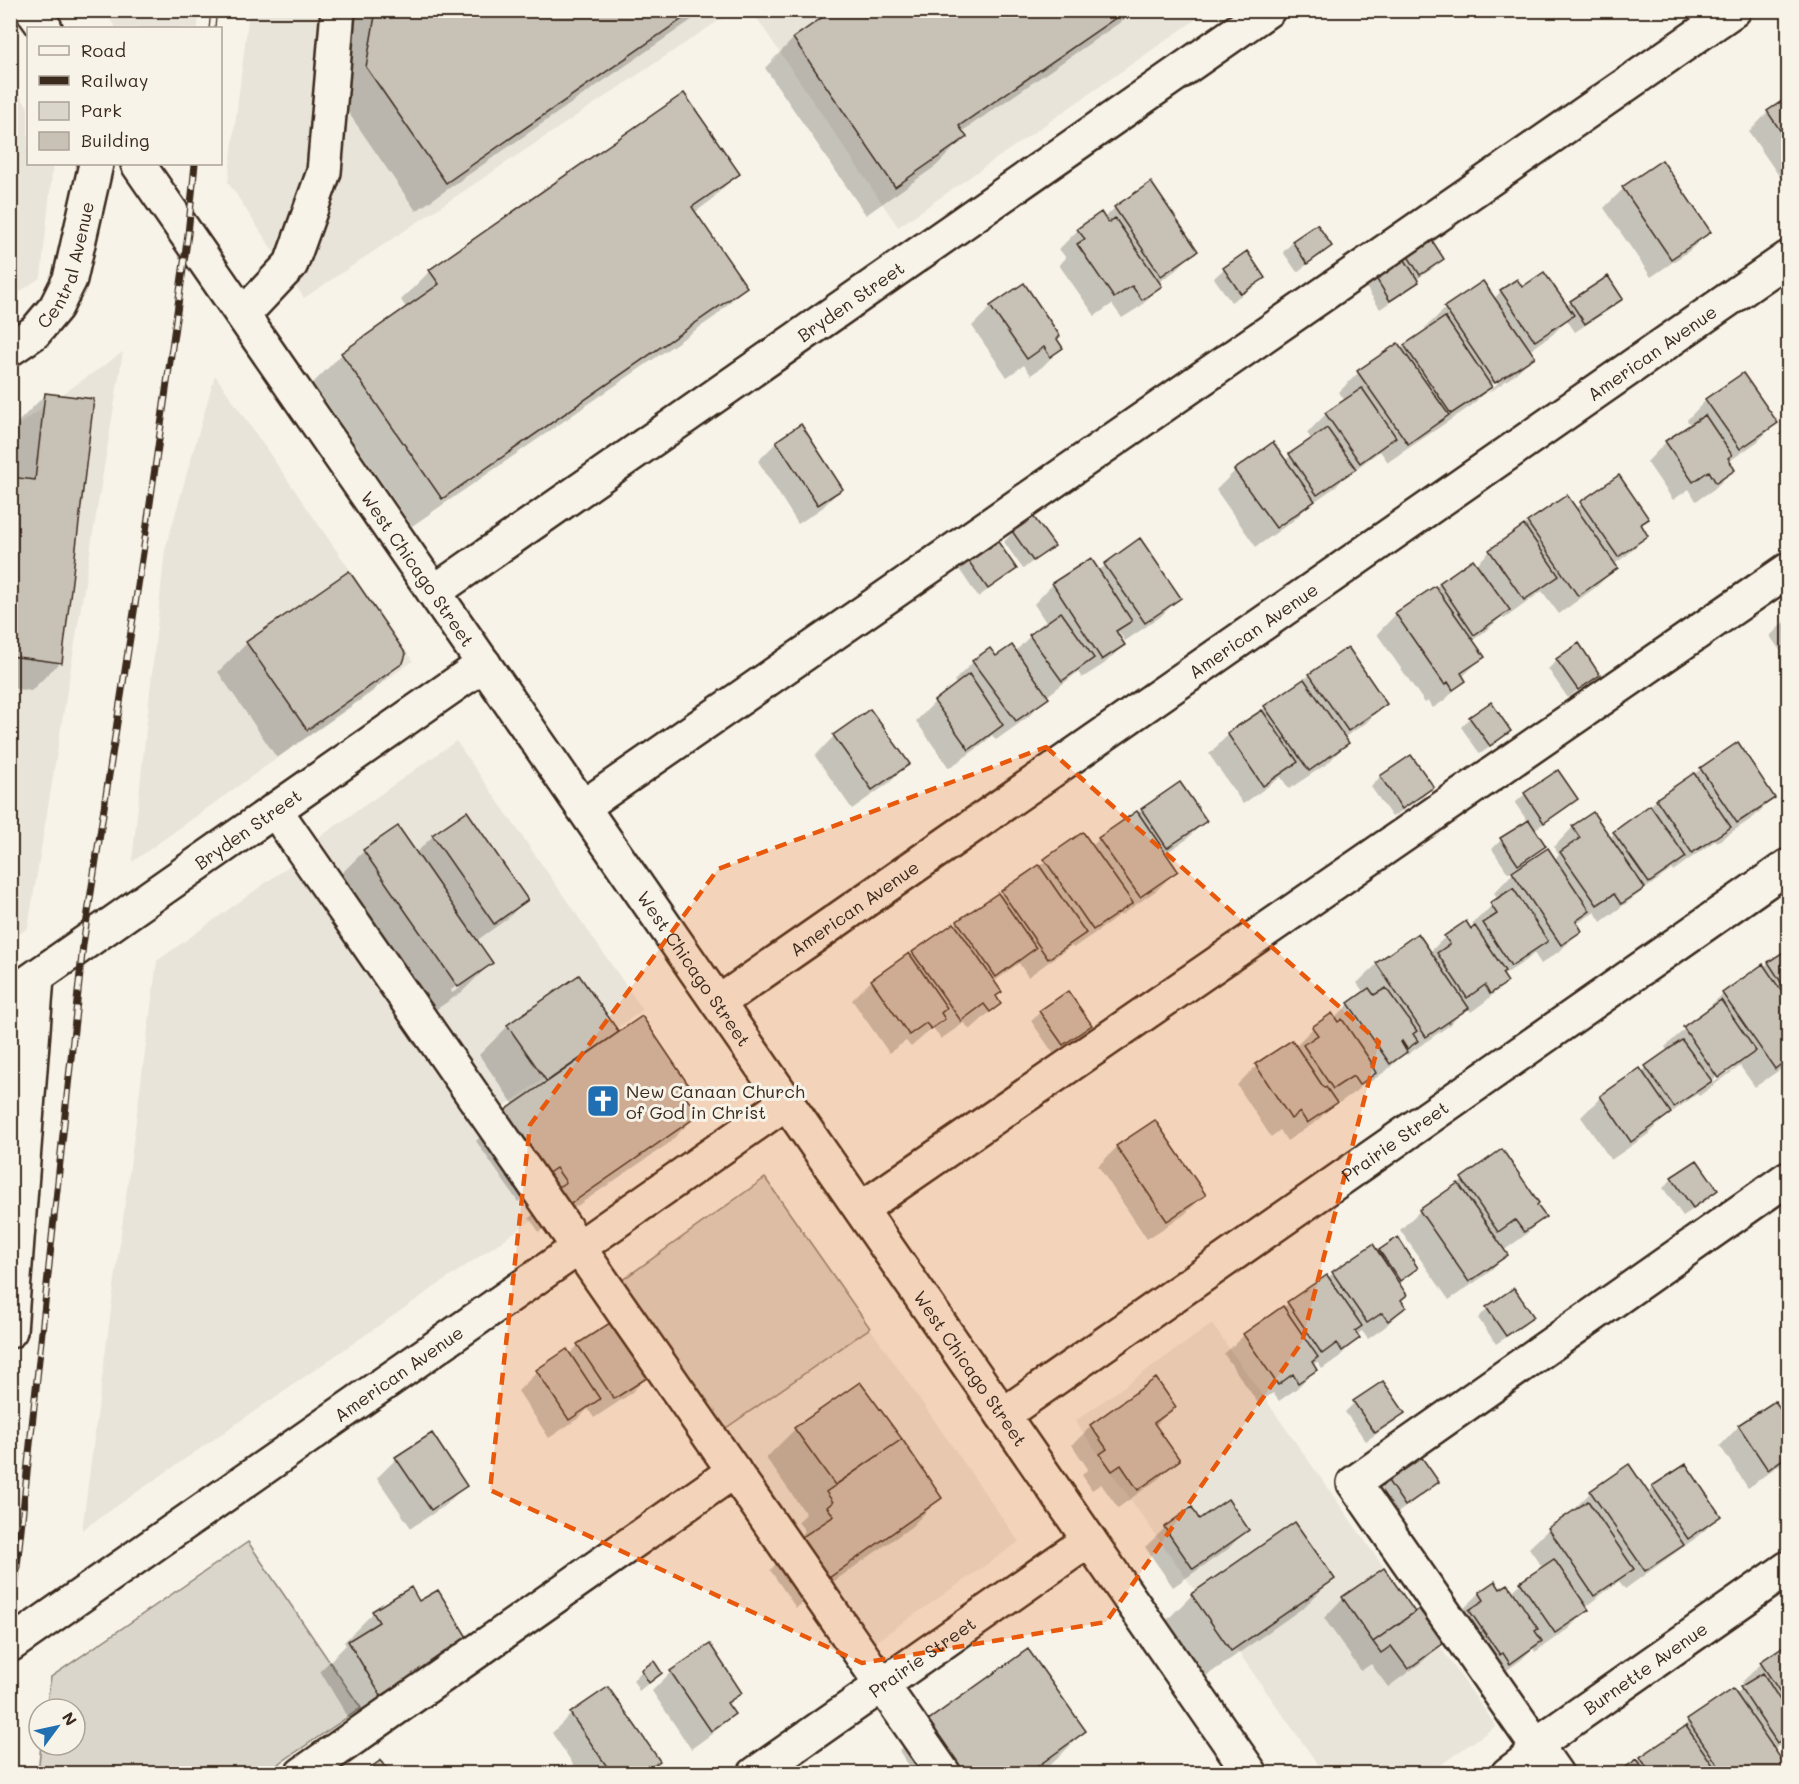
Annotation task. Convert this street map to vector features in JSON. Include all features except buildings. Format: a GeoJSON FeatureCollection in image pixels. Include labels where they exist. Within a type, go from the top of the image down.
{"type":"FeatureCollection","features":[{"type":"Feature","properties":{"kind":"street"},"geometry":{"type":"LineString","coordinates":[[32,10],[44,27]]}},
{"type":"Feature","properties":{"kind":"street"},"geometry":{"type":"LineString","coordinates":[[243,315],[291,264],[324,172],[338,10]]}},
{"type":"Feature","properties":{"kind":"street","name":"Bryden Street"},"geometry":{"type":"LineString","coordinates":[[434,592],[1268,10]]}},
{"type":"Feature","properties":{"kind":"street"},"geometry":{"type":"LineString","coordinates":[[583,807],[1734,10]]}},
{"type":"Feature","properties":{"kind":"street","name":"Central Avenue"},"geometry":{"type":"LineString","coordinates":[[10,349],[35,332],[56,308],[70,279],[96,165]]}},
{"type":"Feature","properties":{"kind":"street","name":"West Chicago Street"},"geometry":{"type":"LineString","coordinates":[[139,165],[1251,1773]]}},
{"type":"Feature","properties":{"kind":"street","name":"American Avenue"},"geometry":{"type":"LineString","coordinates":[[718,1004],[1788,258]]}},
{"type":"Feature","properties":{"kind":"street"},"geometry":{"type":"LineString","coordinates":[[861,1209],[1788,570]]}},
{"type":"Feature","properties":{"kind":"street","name":"Bryden Street"},"geometry":{"type":"LineString","coordinates":[[10,995],[484,664]]}},
{"type":"Feature","properties":{"kind":"street"},"geometry":{"type":"LineString","coordinates":[[275,810],[734,1472],[876,1689],[944,1773]]}},
{"type":"Feature","properties":{"kind":"street","name":"Prairie Street"},"geometry":{"type":"LineString","coordinates":[[1003,1415],[1788,866]]}},
{"type":"Feature","properties":{"kind":"street"},"geometry":{"type":"LineString","coordinates":[[10,1331],[37,977]]}},
{"type":"Feature","properties":{"kind":"street","name":"American Avenue"},"geometry":{"type":"LineString","coordinates":[[10,1645],[787,1102]]}},
{"type":"Feature","properties":{"kind":"street"},"geometry":{"type":"LineString","coordinates":[[1547,1760],[1354,1483],[1788,1178]]}},
{"type":"Feature","properties":{"kind":"street"},"geometry":{"type":"LineString","coordinates":[[302,1773],[734,1472]]}},
{"type":"Feature","properties":{"kind":"street","name":"Prairie Street"},"geometry":{"type":"LineString","coordinates":[[754,1773],[1089,1540]]}},
{"type":"Feature","properties":{"kind":"street","name":"Burnette Avenue"},"geometry":{"type":"LineString","coordinates":[[1508,1773],[1524,1762],[1547,1760],[1557,1730],[1788,1568]]}},
{"type":"Feature","properties":{"kind":"highlighted area"},"geometry":{"type":"Polygon","coordinates":[[[1046,747],[1379,1042],[1302,1342],[1106,1622],[862,1663],[490,1490],[530,1125],[718,869],[1046,747]]]}},
{"type":"Feature","properties":{"kind":"shaded area"},"geometry":{"type":"Polygon","coordinates":[[[104,11],[199,11],[198,27],[115,27],[104,11]]]}},
{"type":"Feature","properties":{"kind":"shaded area"},"geometry":{"type":"Polygon","coordinates":[[[249,11],[733,11],[304,298],[228,182],[249,11]]]}},
{"type":"Feature","properties":{"kind":"shaded area"},"geometry":{"type":"Polygon","coordinates":[[[752,11],[1208,11],[898,227],[752,11]]]}},
{"type":"Feature","properties":{"kind":"shaded area"},"geometry":{"type":"Polygon","coordinates":[[[10,82],[27,106],[27,165],[53,165],[41,277],[11,298],[10,82]]]}},
{"type":"Feature","properties":{"kind":"shaded area"},"geometry":{"type":"Polygon","coordinates":[[[123,352],[28,928],[11,940],[11,430],[123,352]]]}},
{"type":"Feature","properties":{"kind":"shaded area"},"geometry":{"type":"Polygon","coordinates":[[[215,375],[413,661],[132,862],[165,550],[215,375]]]}},
{"type":"Feature","properties":{"kind":"shaded area"},"geometry":{"type":"Polygon","coordinates":[[[456,741],[643,1010],[502,1108],[317,839],[456,741]]]}},
{"type":"Feature","properties":{"kind":"shaded area"},"geometry":{"type":"Polygon","coordinates":[[[292,864],[538,1216],[82,1530],[157,961],[292,864]]]}},
{"type":"Feature","properties":{"kind":"shaded area"},"geometry":{"type":"Polygon","coordinates":[[[1212,1324],[1496,1726],[1429,1773],[1324,1773],[1075,1421],[1212,1324]]]}},
{"type":"Feature","properties":{"kind":"shaded area"},"geometry":{"type":"Polygon","coordinates":[[[870,1328],[1019,1542],[875,1642],[726,1428],[870,1328]]]}},
{"type":"Feature","properties":{"kind":"green space"},"geometry":{"type":"Polygon","coordinates":[[[765,1178],[870,1328],[726,1428],[621,1281],[765,1178]]]}},
{"type":"Feature","properties":{"kind":"green space"},"geometry":{"type":"Polygon","coordinates":[[[248,1542],[361,1708],[265,1773],[38,1773],[40,1757],[87,1757],[87,1697],[48,1697],[51,1677],[248,1542]]]}},
{"type":"Feature","properties":{"kind":"railway"},"geometry":{"type":"LineString","coordinates":[[212,27],[214,10]]}},
{"type":"Feature","properties":{"kind":"railway"},"geometry":{"type":"LineString","coordinates":[[10,1633],[83,945],[143,553],[188,234],[195,165]]}},
{"type":"Feature","properties":{"kind":"place","name":"New Canaan Church of God in Christ"},"geometry":{"type":"Point","coordinates":[603,1101]}}]}
